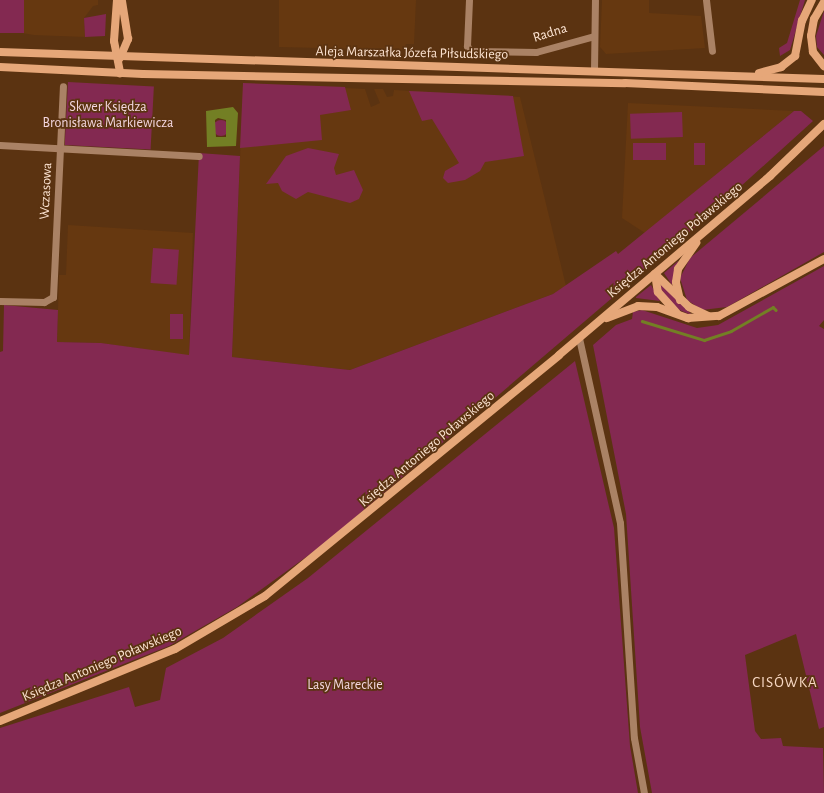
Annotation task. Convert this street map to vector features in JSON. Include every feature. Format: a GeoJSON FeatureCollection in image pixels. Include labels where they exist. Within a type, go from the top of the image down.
{"type":"FeatureCollection","features":[{"type":"Feature","properties":{"kind":"main road"},"geometry":{"type":"LineString","coordinates":[[117,0],[114,41],[120,58],[120,73]]}},
{"type":"Feature","properties":{"kind":"main road"},"geometry":{"type":"LineString","coordinates":[[120,58],[128,39],[122,0]]}},
{"type":"Feature","properties":{"kind":"main road"},"geometry":{"type":"LineString","coordinates":[[740,76],[786,65],[795,56],[798,40],[812,0]]}},
{"type":"Feature","properties":{"kind":"main road"},"geometry":{"type":"LineString","coordinates":[[824,2],[814,19],[811,40],[815,57],[824,66]]}},
{"type":"Feature","properties":{"kind":"main road","name":"Aleja Marszałka Józefa Piłsudskiego"},"geometry":{"type":"LineString","coordinates":[[0,52],[120,58],[594,70],[824,79]]}},
{"type":"Feature","properties":{"kind":"main road","name":"Aleja Marszałka Józefa Piłsudskiego"},"geometry":{"type":"LineString","coordinates":[[0,67],[120,73],[515,80],[824,92]]}},
{"type":"Feature","properties":{"kind":"main road","name":"Księdza Antoniego Poławskiego"},"geometry":{"type":"LineString","coordinates":[[0,721],[140,665],[240,612],[330,546],[596,324],[704,232],[823,125]]}},
{"type":"Feature","properties":{"kind":"main road"},"geometry":{"type":"LineString","coordinates":[[680,300],[676,282],[678,269],[704,232]]}},
{"type":"Feature","properties":{"kind":"main road"},"geometry":{"type":"LineString","coordinates":[[596,324],[638,306],[657,307],[696,319],[712,317],[730,312],[824,259]]}},
{"type":"Feature","properties":{"kind":"main road"},"geometry":{"type":"LineString","coordinates":[[655,274],[680,300],[698,313],[712,317]]}},
{"type":"Feature","properties":{"kind":"main road"},"geometry":{"type":"LineString","coordinates":[[655,274],[658,292],[679,315]]}},
{"type":"Feature","properties":{"kind":"street","name":"Radna"},"geometry":{"type":"LineString","coordinates":[[469,0],[467,46],[471,51],[536,52],[594,36]]}},
{"type":"Feature","properties":{"kind":"street"},"geometry":{"type":"LineString","coordinates":[[594,70],[595,0]]}},
{"type":"Feature","properties":{"kind":"street"},"geometry":{"type":"LineString","coordinates":[[706,0],[712,51]]}},
{"type":"Feature","properties":{"kind":"street","name":"Wczasowa"},"geometry":{"type":"LineString","coordinates":[[0,301],[44,302],[53,297],[64,86]]}},
{"type":"Feature","properties":{"kind":"street"},"geometry":{"type":"LineString","coordinates":[[0,145],[198,156]]}},
{"type":"Feature","properties":{"kind":"street"},"geometry":{"type":"LineString","coordinates":[[579,338],[620,523],[634,738],[644,793]]}},
{"type":"Feature","properties":{"kind":"shaded area"},"geometry":{"type":"Polygon","coordinates":[[[24,0],[98,0],[98,5],[93,6],[84,18],[85,37],[34,35],[22,33],[24,0]]]}},
{"type":"Feature","properties":{"kind":"shaded area"},"geometry":{"type":"Polygon","coordinates":[[[279,0],[416,0],[414,44],[406,44],[404,50],[279,47],[279,0]]]}},
{"type":"Feature","properties":{"kind":"shaded area"},"geometry":{"type":"Polygon","coordinates":[[[602,0],[649,0],[649,13],[701,16],[705,48],[606,54],[600,47],[602,0]]]}},
{"type":"Feature","properties":{"kind":"shaded area"},"geometry":{"type":"Polygon","coordinates":[[[243,83],[365,89],[371,107],[380,103],[374,89],[383,89],[387,97],[393,96],[394,90],[520,97],[566,286],[553,294],[350,370],[232,357],[243,83]]]}},
{"type":"Feature","properties":{"kind":"shaded area"},"geometry":{"type":"Polygon","coordinates":[[[628,103],[794,111],[645,233],[622,218],[628,103]]]}},
{"type":"Feature","properties":{"kind":"shaded area"},"geometry":{"type":"Polygon","coordinates":[[[233,107],[238,113],[236,146],[207,147],[206,111],[233,107]],[[218,118],[215,120],[216,137],[226,137],[226,120],[218,118]]]}},
{"type":"Feature","properties":{"kind":"shaded area"},"geometry":{"type":"Polygon","coordinates":[[[68,225],[193,233],[189,356],[101,343],[57,342],[59,275],[66,275],[68,225]]]}},
{"type":"Feature","properties":{"kind":"green space"},"geometry":{"type":"Polygon","coordinates":[[[0,0],[24,0],[24,33],[0,33],[0,0]]]}},
{"type":"Feature","properties":{"kind":"green space"},"geometry":{"type":"Polygon","coordinates":[[[800,0],[805,0],[790,50],[780,56],[779,48],[787,43],[800,0]]]}},
{"type":"Feature","properties":{"kind":"green space"},"geometry":{"type":"Polygon","coordinates":[[[824,11],[824,55],[817,47],[816,36],[824,11]]]}},
{"type":"Feature","properties":{"kind":"green space"},"geometry":{"type":"Polygon","coordinates":[[[106,14],[105,36],[85,37],[84,18],[106,14]]]}},
{"type":"Feature","properties":{"kind":"green space","name":"Skwer Księdza Bronisława Markiewicza"},"geometry":{"type":"Polygon","coordinates":[[[68,82],[154,87],[151,149],[65,145],[68,82]]]}},
{"type":"Feature","properties":{"kind":"green space"},"geometry":{"type":"Polygon","coordinates":[[[243,83],[345,87],[351,110],[320,115],[322,140],[240,148],[243,83]]]}},
{"type":"Feature","properties":{"kind":"green space"},"geometry":{"type":"Polygon","coordinates":[[[409,91],[513,96],[524,156],[485,162],[480,171],[465,180],[448,183],[443,178],[445,171],[459,163],[432,119],[422,121],[409,91]]]}},
{"type":"Feature","properties":{"kind":"green space"},"geometry":{"type":"Polygon","coordinates":[[[794,111],[801,111],[813,121],[708,216],[324,544],[237,607],[169,646],[0,713],[0,352],[3,351],[4,305],[58,310],[57,342],[101,343],[189,355],[199,153],[240,156],[232,357],[350,370],[553,294],[616,251],[618,254],[794,111]]]}},
{"type":"Feature","properties":{"kind":"green space"},"geometry":{"type":"Polygon","coordinates":[[[682,112],[683,137],[631,139],[630,114],[682,112]]]}},
{"type":"Feature","properties":{"kind":"green space"},"geometry":{"type":"Polygon","coordinates":[[[221,120],[227,122],[229,128],[227,134],[221,136],[215,134],[213,128],[215,122],[221,120]]]}},
{"type":"Feature","properties":{"kind":"green space"},"geometry":{"type":"Polygon","coordinates":[[[633,143],[666,143],[666,160],[633,160],[633,143]]]}},
{"type":"Feature","properties":{"kind":"green space"},"geometry":{"type":"Polygon","coordinates":[[[694,143],[705,143],[705,165],[694,165],[694,143]]]}},
{"type":"Feature","properties":{"kind":"green space"},"geometry":{"type":"Polygon","coordinates":[[[824,146],[824,252],[727,307],[702,310],[687,300],[680,278],[690,258],[824,146]]]}},
{"type":"Feature","properties":{"kind":"green space"},"geometry":{"type":"Polygon","coordinates":[[[308,148],[339,154],[334,168],[336,175],[354,170],[363,190],[359,199],[350,203],[308,192],[296,199],[282,191],[278,183],[266,184],[286,156],[308,148]]]}},
{"type":"Feature","properties":{"kind":"green space"},"geometry":{"type":"Polygon","coordinates":[[[153,248],[179,250],[176,285],[151,283],[153,248]]]}},
{"type":"Feature","properties":{"kind":"green space"},"geometry":{"type":"Polygon","coordinates":[[[678,262],[672,285],[664,273],[678,262]]]}},
{"type":"Feature","properties":{"kind":"green space"},"geometry":{"type":"Polygon","coordinates":[[[824,266],[824,320],[819,326],[824,329],[824,727],[819,729],[796,634],[745,655],[755,731],[761,739],[781,738],[783,746],[823,748],[824,793],[652,793],[640,727],[626,514],[593,345],[616,325],[632,319],[633,312],[642,310],[697,328],[718,325],[824,266]]]}},
{"type":"Feature","properties":{"kind":"green space"},"geometry":{"type":"Polygon","coordinates":[[[661,282],[691,315],[677,309],[660,288],[661,282]]]}},
{"type":"Feature","properties":{"kind":"green space"},"geometry":{"type":"Polygon","coordinates":[[[651,285],[660,301],[636,298],[636,297],[651,285]]]}},
{"type":"Feature","properties":{"kind":"green space"},"geometry":{"type":"Polygon","coordinates":[[[170,314],[183,314],[183,339],[170,339],[170,314]]]}},
{"type":"Feature","properties":{"kind":"green space","name":"Lasy Mareckie"},"geometry":{"type":"Polygon","coordinates":[[[575,361],[614,528],[630,746],[638,793],[0,793],[0,728],[129,687],[135,707],[160,700],[166,668],[223,638],[308,578],[575,361]]]}},
{"type":"Feature","properties":{"kind":"waterway"},"geometry":{"type":"LineString","coordinates":[[642,321],[704,340],[731,331],[773,307],[776,310]]}},
{"type":"Feature","properties":{"kind":"district","name":"CISÓWKA"},"geometry":{"type":"Point","coordinates":[785,683]}}]}
